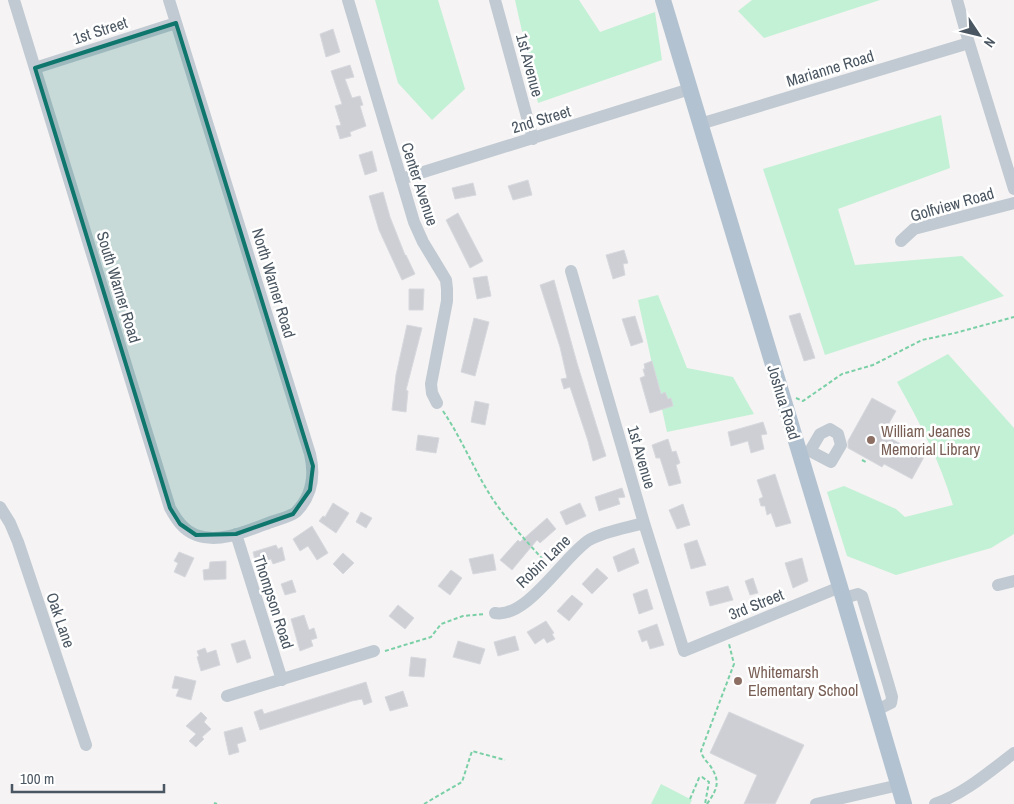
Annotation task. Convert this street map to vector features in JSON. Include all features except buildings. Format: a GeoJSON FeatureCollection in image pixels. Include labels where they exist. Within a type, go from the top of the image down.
{"type":"FeatureCollection","features":[{"type":"Feature","properties":{"kind":"main road","name":"Joshua Road"},"geometry":{"type":"LineString","coordinates":[[662,0],[805,452],[842,593],[904,804]]}},
{"type":"Feature","properties":{"kind":"street","name":"South Warner Road"},"geometry":{"type":"LineString","coordinates":[[14,0],[170,508],[180,524],[196,535],[208,537],[236,534]]}},
{"type":"Feature","properties":{"kind":"street","name":"North Warner Road"},"geometry":{"type":"LineString","coordinates":[[169,0],[314,472],[306,497],[293,514],[236,534]]}},
{"type":"Feature","properties":{"kind":"street","name":"Center Avenue"},"geometry":{"type":"LineString","coordinates":[[348,0],[400,179],[418,232],[446,280],[447,301],[431,384],[432,393],[437,403]]}},
{"type":"Feature","properties":{"kind":"street","name":"1st Avenue"},"geometry":{"type":"LineString","coordinates":[[495,0],[533,138]]}},
{"type":"Feature","properties":{"kind":"street"},"geometry":{"type":"LineString","coordinates":[[957,0],[1014,189]]}},
{"type":"Feature","properties":{"kind":"street","name":"1st Street"},"geometry":{"type":"LineString","coordinates":[[35,68],[176,23]]}},
{"type":"Feature","properties":{"kind":"street","name":"Marianne Road"},"geometry":{"type":"LineString","coordinates":[[700,124],[969,43]]}},
{"type":"Feature","properties":{"kind":"street","name":"2nd Street"},"geometry":{"type":"LineString","coordinates":[[400,179],[690,89]]}},
{"type":"Feature","properties":{"kind":"street","name":"Golfview Road"},"geometry":{"type":"LineString","coordinates":[[901,241],[914,229],[1014,203]]}},
{"type":"Feature","properties":{"kind":"street","name":"1st Avenue"},"geometry":{"type":"LineString","coordinates":[[571,271],[644,523],[684,651]]}},
{"type":"Feature","properties":{"kind":"street","name":"Oak Lane"},"geometry":{"type":"LineString","coordinates":[[0,507],[10,523],[18,542],[86,745]]}},
{"type":"Feature","properties":{"kind":"street","name":"Robin Lane"},"geometry":{"type":"LineString","coordinates":[[495,613],[509,612],[537,593],[570,555],[588,541],[598,536],[644,523]]}},
{"type":"Feature","properties":{"kind":"street","name":"Thompson Road"},"geometry":{"type":"LineString","coordinates":[[236,534],[282,680]]}},
{"type":"Feature","properties":{"kind":"street"},"geometry":{"type":"LineString","coordinates":[[998,585],[1014,581]]}},
{"type":"Feature","properties":{"kind":"street","name":"3rd Street"},"geometry":{"type":"LineString","coordinates":[[684,651],[842,593]]}},
{"type":"Feature","properties":{"kind":"street"},"geometry":{"type":"LineString","coordinates":[[227,696],[374,652]]}},
{"type":"Feature","properties":{"kind":"street"},"geometry":{"type":"LineString","coordinates":[[935,804],[948,800],[972,785],[1014,753]]}},
{"type":"Feature","properties":{"kind":"street"},"geometry":{"type":"LineString","coordinates":[[816,804],[898,784]]}},
{"type":"Feature","properties":{"kind":"path"},"geometry":{"type":"LineString","coordinates":[[794,396],[803,401],[842,374],[872,365],[922,340],[1014,317]]}},
{"type":"Feature","properties":{"kind":"path"},"geometry":{"type":"LineString","coordinates":[[437,403],[452,424],[492,498],[517,531],[555,573]]}},
{"type":"Feature","properties":{"kind":"path"},"geometry":{"type":"LineString","coordinates":[[862,460],[866,462]]}},
{"type":"Feature","properties":{"kind":"path"},"geometry":{"type":"LineString","coordinates":[[374,652],[383,652],[431,637],[441,624],[463,616],[495,613]]}},
{"type":"Feature","properties":{"kind":"path"},"geometry":{"type":"LineString","coordinates":[[706,804],[716,790],[717,780],[701,750],[734,664],[729,644]]}},
{"type":"Feature","properties":{"kind":"path"},"geometry":{"type":"LineString","coordinates":[[424,804],[462,782],[472,751],[506,760]]}},
{"type":"Feature","properties":{"kind":"path"},"geometry":{"type":"LineString","coordinates":[[690,799],[699,778],[702,776],[709,782],[706,804]]}},
{"type":"Feature","properties":{"kind":"highlighted area"},"geometry":{"type":"Polygon","coordinates":[[[176,23],[313,466],[310,490],[293,514],[236,534],[196,535],[180,524],[170,508],[35,68],[176,23]]]}},
{"type":"Feature","properties":{"kind":"green space"},"geometry":{"type":"Polygon","coordinates":[[[375,0],[438,0],[465,89],[432,120],[398,83],[375,0]]]}},
{"type":"Feature","properties":{"kind":"green space"},"geometry":{"type":"Polygon","coordinates":[[[515,0],[579,0],[600,32],[655,12],[662,60],[538,103],[515,0]]]}},
{"type":"Feature","properties":{"kind":"green space"},"geometry":{"type":"Polygon","coordinates":[[[752,0],[880,0],[764,38],[738,11],[752,0]]]}},
{"type":"Feature","properties":{"kind":"green space"},"geometry":{"type":"Polygon","coordinates":[[[941,115],[950,168],[838,209],[855,265],[962,256],[1004,296],[825,355],[763,169],[941,115]]]}},
{"type":"Feature","properties":{"kind":"green space"},"geometry":{"type":"Polygon","coordinates":[[[658,295],[687,368],[733,377],[754,414],[667,432],[638,300],[658,295]]]}},
{"type":"Feature","properties":{"kind":"green space"},"geometry":{"type":"Polygon","coordinates":[[[948,354],[1014,428],[1014,534],[991,548],[896,575],[847,556],[827,492],[844,486],[896,509],[905,517],[953,505],[942,473],[928,442],[897,382],[948,354]]]}},
{"type":"Feature","properties":{"kind":"green space"},"geometry":{"type":"Polygon","coordinates":[[[661,784],[692,800],[690,804],[651,804],[661,784]]]}},
{"type":"Feature","properties":{"kind":"place","name":"William Jeanes Memorial Library"},"geometry":{"type":"Point","coordinates":[871,440]}},
{"type":"Feature","properties":{"kind":"place","name":"Whitemarsh Elementary School"},"geometry":{"type":"Point","coordinates":[738,681]}}]}
